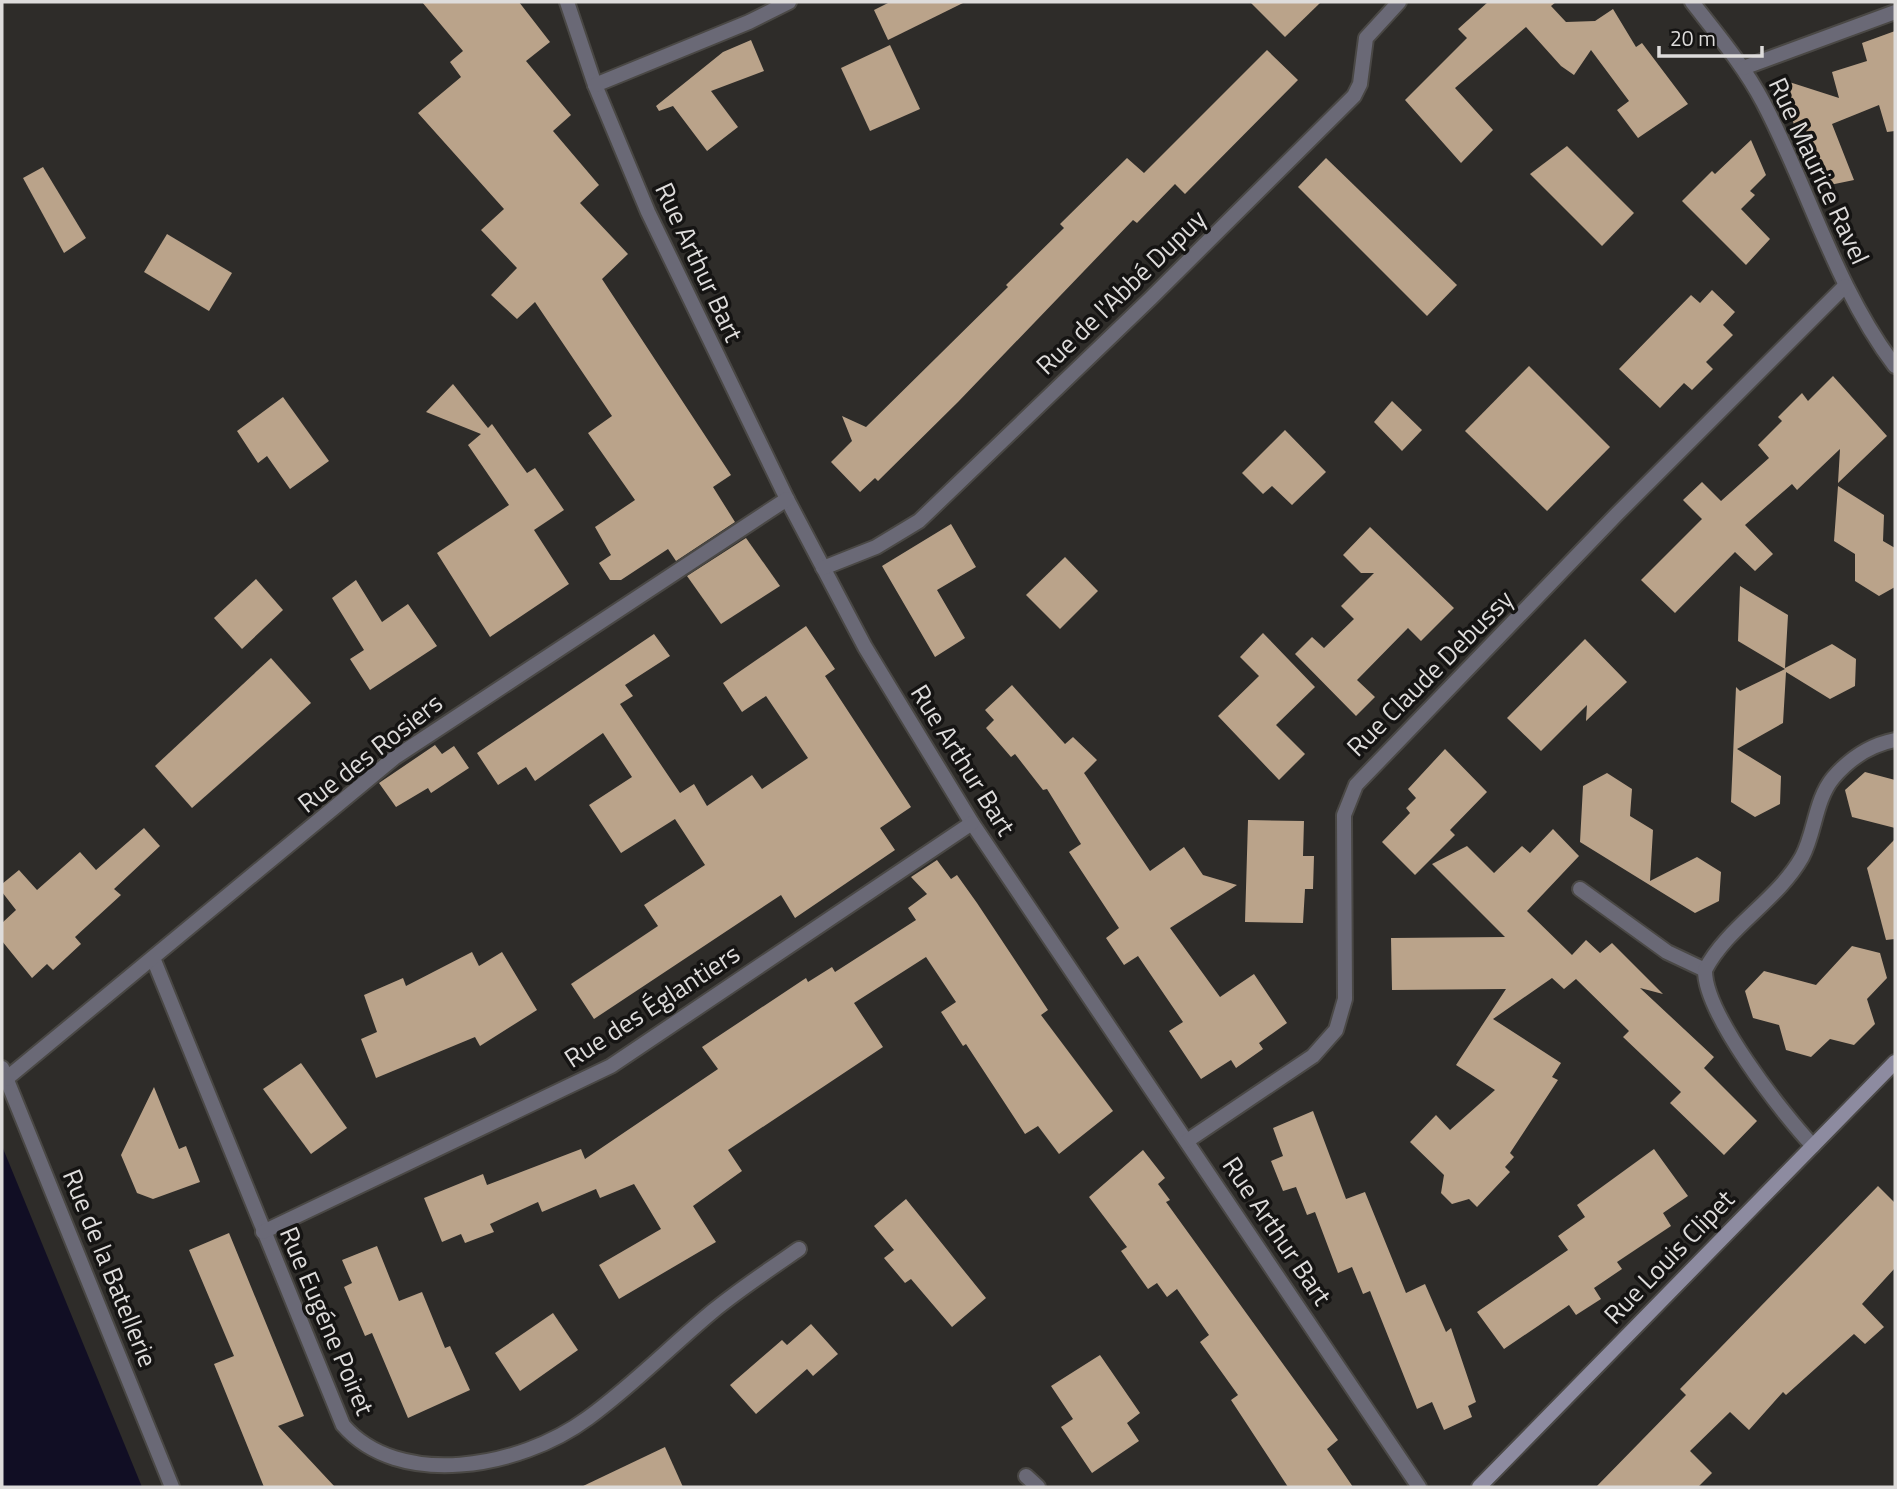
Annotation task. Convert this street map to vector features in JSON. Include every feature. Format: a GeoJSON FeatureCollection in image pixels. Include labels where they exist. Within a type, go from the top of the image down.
{"type":"FeatureCollection","features":[{"type":"Feature","properties":{"kind":"street","name":"Rue Arthur Bart"},"geometry":{"type":"LineString","coordinates":[[567,2],[595,85],[648,212],[822,568],[904,714],[972,823],[1419,1487]]}},
{"type":"Feature","properties":{"kind":"street"},"geometry":{"type":"LineString","coordinates":[[595,85],[750,22],[789,2]]}},
{"type":"Feature","properties":{"kind":"street","name":"Rue de l'Abbé Dupuy"},"geometry":{"type":"LineString","coordinates":[[822,568],[876,547],[919,521],[1141,308],[1354,96],[1360,84],[1366,38],[1399,2]]}},
{"type":"Feature","properties":{"kind":"street","name":"Rue Maurice Ravel"},"geometry":{"type":"LineString","coordinates":[[1692,2],[1743,68],[1764,104],[1846,286],[1890,349],[1895,366]]}},
{"type":"Feature","properties":{"kind":"street"},"geometry":{"type":"LineString","coordinates":[[1743,68],[1895,12]]}},
{"type":"Feature","properties":{"kind":"street","name":"Rue Claude Debussy"},"geometry":{"type":"LineString","coordinates":[[1187,1141],[1313,1056],[1336,1030],[1345,999],[1344,815],[1356,785],[1617,514],[1846,286]]}},
{"type":"Feature","properties":{"kind":"street","name":"Rue des Rosiers"},"geometry":{"type":"LineString","coordinates":[[4,1073],[153,958],[394,758],[787,499]]}},
{"type":"Feature","properties":{"kind":"street"},"geometry":{"type":"LineString","coordinates":[[1813,1146],[1768,1093],[1716,1008],[1704,983],[1705,970],[1720,947],[1778,888],[1803,856],[1830,781],[1860,753],[1895,740]]}},
{"type":"Feature","properties":{"kind":"street","name":"Rue des Églantiers"},"geometry":{"type":"LineString","coordinates":[[263,1232],[611,1066],[972,823]]}},
{"type":"Feature","properties":{"kind":"street"},"geometry":{"type":"LineString","coordinates":[[1580,889],[1667,952],[1705,970]]}},
{"type":"Feature","properties":{"kind":"street","name":"Rue Eugéne Poiret"},"geometry":{"type":"LineString","coordinates":[[153,958],[343,1425],[366,1457],[393,1473]]}},
{"type":"Feature","properties":{"kind":"street","name":"Rue Louis Clipet"},"geometry":{"type":"LineString","coordinates":[[1479,1487],[1895,1062]]}},
{"type":"Feature","properties":{"kind":"street","name":"Rue de la Batellerie"},"geometry":{"type":"LineString","coordinates":[[4,1073],[172,1487]]}},
{"type":"Feature","properties":{"kind":"street"},"geometry":{"type":"LineString","coordinates":[[426,1480],[452,1479],[511,1462],[562,1435],[589,1417],[715,1310],[799,1248]]}},
{"type":"Feature","properties":{"kind":"street"},"geometry":{"type":"LineString","coordinates":[[1026,1476],[1038,1487]]}},
{"type":"Feature","properties":{"kind":"shaded area"},"geometry":{"type":"Polygon","coordinates":[[[2,1146],[142,1487],[2,1487],[2,1146]]]}},
{"type":"Feature","properties":{"kind":"building"},"geometry":{"type":"Polygon","coordinates":[[[422,2],[519,2],[550,42],[526,61],[571,115],[553,131],[599,185],[580,203],[628,254],[602,279],[731,475],[713,487],[735,522],[676,561],[668,549],[621,580],[610,580],[599,563],[611,555],[595,527],[635,500],[588,433],[612,416],[535,302],[517,319],[491,295],[517,268],[481,230],[504,209],[418,113],[461,77],[450,62],[463,51],[422,2]]]}},
{"type":"Feature","properties":{"kind":"building"},"geometry":{"type":"Polygon","coordinates":[[[890,2],[965,2],[888,40],[874,10],[890,2]]]}},
{"type":"Feature","properties":{"kind":"building"},"geometry":{"type":"Polygon","coordinates":[[[1250,2],[1321,2],[1285,37],[1250,2]]]}},
{"type":"Feature","properties":{"kind":"building"},"geometry":{"type":"Polygon","coordinates":[[[1488,2],[1556,2],[1551,6],[1566,22],[1595,21],[1613,9],[1636,47],[1642,43],[1688,104],[1638,138],[1617,110],[1629,101],[1591,50],[1574,75],[1561,66],[1526,27],[1455,88],[1493,130],[1461,163],[1405,100],[1467,38],[1458,29],[1488,2]]]}},
{"type":"Feature","properties":{"kind":"building"},"geometry":{"type":"Polygon","coordinates":[[[1895,31],[1895,131],[1887,132],[1879,105],[1832,124],[1854,180],[1825,186],[1802,138],[1798,142],[1783,80],[1839,98],[1832,72],[1867,61],[1862,43],[1895,31]]]}},
{"type":"Feature","properties":{"kind":"building"},"geometry":{"type":"Polygon","coordinates":[[[751,40],[764,71],[711,91],[738,127],[707,151],[673,106],[659,111],[656,106],[723,52],[751,40]]]}},
{"type":"Feature","properties":{"kind":"building"},"geometry":{"type":"Polygon","coordinates":[[[890,45],[920,109],[870,131],[841,68],[890,45]]]}},
{"type":"Feature","properties":{"kind":"building"},"geometry":{"type":"Polygon","coordinates":[[[1267,50],[1298,80],[1185,194],[1175,184],[1137,223],[1133,220],[958,402],[878,481],[875,478],[860,492],[831,462],[852,441],[842,416],[866,427],[1008,287],[1006,285],[1064,228],[1060,224],[1127,158],[1144,173],[1267,50]]]}},
{"type":"Feature","properties":{"kind":"building"},"geometry":{"type":"Polygon","coordinates":[[[1751,140],[1766,175],[1750,191],[1755,195],[1741,209],[1770,239],[1746,265],[1682,201],[1712,171],[1715,174],[1751,140]]]}},
{"type":"Feature","properties":{"kind":"building"},"geometry":{"type":"Polygon","coordinates":[[[1567,146],[1634,213],[1602,246],[1530,174],[1567,146]]]}},
{"type":"Feature","properties":{"kind":"building"},"geometry":{"type":"Polygon","coordinates":[[[1326,158],[1457,285],[1427,316],[1298,187],[1326,158]]]}},
{"type":"Feature","properties":{"kind":"building"},"geometry":{"type":"Polygon","coordinates":[[[43,167],[86,238],[64,253],[23,178],[43,167]]]}},
{"type":"Feature","properties":{"kind":"building"},"geometry":{"type":"Polygon","coordinates":[[[167,234],[232,273],[209,311],[144,272],[167,234]]]}},
{"type":"Feature","properties":{"kind":"building"},"geometry":{"type":"Polygon","coordinates":[[[1712,290],[1735,312],[1723,325],[1733,335],[1706,362],[1713,369],[1692,390],[1684,383],[1660,408],[1619,369],[1691,295],[1700,303],[1712,290]]]}},
{"type":"Feature","properties":{"kind":"building"},"geometry":{"type":"Polygon","coordinates":[[[1529,366],[1610,447],[1547,511],[1465,431],[1529,366]]]}},
{"type":"Feature","properties":{"kind":"building"},"geometry":{"type":"Polygon","coordinates":[[[1833,376],[1887,436],[1838,483],[1840,449],[1797,490],[1792,484],[1745,525],[1773,554],[1755,571],[1735,552],[1675,613],[1641,580],[1702,519],[1683,500],[1702,482],[1721,501],[1769,458],[1758,445],[1782,421],[1778,417],[1802,393],[1808,401],[1833,376]]]}},
{"type":"Feature","properties":{"kind":"building"},"geometry":{"type":"Polygon","coordinates":[[[453,384],[488,428],[492,424],[527,473],[535,468],[564,510],[534,530],[569,584],[490,637],[437,553],[509,505],[468,445],[481,434],[426,412],[453,384]]]}},
{"type":"Feature","properties":{"kind":"building"},"geometry":{"type":"Polygon","coordinates":[[[283,397],[329,461],[290,489],[267,456],[258,463],[237,431],[283,397]]]}},
{"type":"Feature","properties":{"kind":"building"},"geometry":{"type":"Polygon","coordinates":[[[1392,401],[1422,430],[1402,451],[1374,422],[1392,401]]]}},
{"type":"Feature","properties":{"kind":"building"},"geometry":{"type":"Polygon","coordinates":[[[1285,430],[1326,472],[1292,505],[1272,486],[1263,494],[1242,473],[1285,430]]]}},
{"type":"Feature","properties":{"kind":"building"},"geometry":{"type":"Polygon","coordinates":[[[1838,486],[1884,515],[1883,541],[1895,548],[1895,587],[1879,596],[1855,581],[1855,554],[1834,541],[1838,486]]]}},
{"type":"Feature","properties":{"kind":"building"},"geometry":{"type":"Polygon","coordinates":[[[951,524],[976,567],[937,590],[965,638],[935,657],[882,566],[951,524]]]}},
{"type":"Feature","properties":{"kind":"building"},"geometry":{"type":"Polygon","coordinates":[[[1370,527],[1454,608],[1421,641],[1408,628],[1357,680],[1375,697],[1356,716],[1295,654],[1312,637],[1324,648],[1354,619],[1341,606],[1374,573],[1361,573],[1343,555],[1370,527]]]}},
{"type":"Feature","properties":{"kind":"building"},"geometry":{"type":"Polygon","coordinates":[[[746,538],[780,586],[721,624],[687,576],[746,538]]]}},
{"type":"Feature","properties":{"kind":"building"},"geometry":{"type":"Polygon","coordinates":[[[1065,557],[1098,591],[1060,629],[1026,595],[1065,557]]]}},
{"type":"Feature","properties":{"kind":"building"},"geometry":{"type":"Polygon","coordinates":[[[256,579],[283,610],[242,649],[214,618],[256,579]]]}},
{"type":"Feature","properties":{"kind":"building"},"geometry":{"type":"Polygon","coordinates":[[[356,580],[382,622],[408,604],[437,646],[370,690],[350,659],[364,650],[332,598],[356,580]]]}},
{"type":"Feature","properties":{"kind":"building"},"geometry":{"type":"Polygon","coordinates":[[[1740,586],[1788,615],[1785,668],[1832,644],[1856,659],[1855,686],[1830,699],[1786,672],[1783,723],[1737,749],[1781,776],[1780,804],[1755,817],[1731,802],[1736,687],[1740,691],[1785,669],[1738,641],[1740,586]]]}},
{"type":"Feature","properties":{"kind":"building"},"geometry":{"type":"Polygon","coordinates":[[[806,626],[835,669],[825,676],[911,807],[880,828],[895,850],[795,918],[781,895],[594,1019],[571,984],[658,926],[644,905],[705,865],[675,819],[621,853],[589,805],[632,777],[603,733],[535,781],[526,767],[498,785],[477,753],[654,634],[670,656],[625,685],[633,696],[620,704],[680,793],[694,784],[707,806],[752,775],[762,789],[808,758],[766,696],[742,712],[723,683],[806,626]]]}},
{"type":"Feature","properties":{"kind":"building"},"geometry":{"type":"Polygon","coordinates":[[[1263,633],[1315,687],[1276,725],[1305,754],[1279,780],[1218,716],[1259,676],[1240,657],[1263,633]]]}},
{"type":"Feature","properties":{"kind":"building"},"geometry":{"type":"Polygon","coordinates":[[[1585,639],[1627,682],[1586,721],[1587,705],[1541,751],[1507,718],[1585,639]]]}},
{"type":"Feature","properties":{"kind":"building"},"geometry":{"type":"Polygon","coordinates":[[[271,658],[311,703],[192,808],[155,766],[271,658]]]}},
{"type":"Feature","properties":{"kind":"building"},"geometry":{"type":"Polygon","coordinates":[[[1012,685],[1065,744],[1073,737],[1097,760],[1084,773],[1150,871],[1184,847],[1203,875],[1237,885],[1170,928],[1220,997],[1254,974],[1287,1023],[1259,1043],[1263,1049],[1236,1068],[1231,1060],[1201,1079],[1169,1031],[1183,1022],[1138,956],[1124,965],[1106,938],[1119,928],[1069,852],[1081,844],[1047,789],[1043,790],[1015,754],[1011,757],[986,728],[994,720],[985,710],[1012,685]]]}},
{"type":"Feature","properties":{"kind":"building"},"geometry":{"type":"Polygon","coordinates":[[[435,745],[442,754],[454,746],[469,768],[431,793],[428,788],[396,807],[379,783],[435,745]]]}},
{"type":"Feature","properties":{"kind":"building"},"geometry":{"type":"Polygon","coordinates":[[[1445,749],[1487,792],[1450,830],[1455,835],[1415,875],[1382,842],[1410,813],[1406,808],[1416,798],[1408,789],[1445,749]]]}},
{"type":"Feature","properties":{"kind":"building"},"geometry":{"type":"Polygon","coordinates":[[[1865,772],[1895,780],[1895,828],[1852,817],[1845,790],[1865,772]]]}},
{"type":"Feature","properties":{"kind":"building"},"geometry":{"type":"Polygon","coordinates":[[[1607,773],[1632,789],[1630,816],[1653,830],[1650,881],[1697,857],[1721,872],[1719,901],[1695,913],[1580,842],[1583,786],[1607,773]]]}},
{"type":"Feature","properties":{"kind":"building"},"geometry":{"type":"Polygon","coordinates":[[[1248,820],[1304,821],[1303,856],[1314,856],[1313,889],[1305,889],[1303,923],[1245,922],[1248,820]]]}},
{"type":"Feature","properties":{"kind":"building"},"geometry":{"type":"Polygon","coordinates":[[[144,828],[160,846],[114,889],[121,895],[75,937],[81,944],[53,970],[47,964],[32,978],[2,941],[2,923],[16,910],[2,892],[2,884],[19,870],[37,890],[80,852],[96,870],[144,828]]]}},
{"type":"Feature","properties":{"kind":"building"},"geometry":{"type":"Polygon","coordinates":[[[1553,829],[1579,856],[1527,911],[1572,955],[1586,940],[1600,953],[1612,943],[1663,994],[1640,988],[1714,1057],[1704,1068],[1757,1121],[1724,1155],[1670,1103],[1681,1092],[1623,1037],[1629,1031],[1576,979],[1564,989],[1552,978],[1493,1019],[1561,1063],[1552,1077],[1558,1080],[1510,1153],[1514,1157],[1505,1167],[1510,1172],[1477,1207],[1469,1199],[1452,1204],[1441,1193],[1444,1175],[1410,1142],[1436,1115],[1450,1130],[1495,1090],[1456,1065],[1506,989],[1392,990],[1391,938],[1505,937],[1432,864],[1467,846],[1494,873],[1522,846],[1530,853],[1553,829]]]}},
{"type":"Feature","properties":{"kind":"building"},"geometry":{"type":"Polygon","coordinates":[[[1895,839],[1895,939],[1886,940],[1867,868],[1895,839]]]}},
{"type":"Feature","properties":{"kind":"building"},"geometry":{"type":"Polygon","coordinates":[[[937,860],[951,879],[957,875],[977,903],[1048,1010],[1041,1015],[1113,1111],[1059,1154],[1038,1126],[1025,1134],[966,1044],[963,1046],[941,1012],[956,1002],[926,957],[854,1003],[883,1047],[728,1150],[742,1171],[693,1206],[716,1242],[619,1299],[599,1265],[661,1229],[634,1184],[600,1198],[596,1189],[542,1212],[538,1202],[490,1224],[494,1232],[465,1243],[461,1234],[442,1242],[424,1198],[483,1174],[487,1185],[581,1149],[585,1159],[718,1069],[702,1047],[806,978],[808,982],[832,967],[835,972],[916,920],[908,908],[927,894],[911,877],[937,860]]]}},
{"type":"Feature","properties":{"kind":"building"},"geometry":{"type":"Polygon","coordinates":[[[1852,946],[1880,953],[1887,978],[1867,999],[1875,1024],[1854,1045],[1830,1039],[1811,1057],[1786,1050],[1779,1025],[1753,1018],[1745,991],[1764,971],[1816,985],[1852,946]]]}},
{"type":"Feature","properties":{"kind":"building"},"geometry":{"type":"Polygon","coordinates":[[[472,952],[479,966],[502,952],[537,1010],[480,1046],[475,1037],[376,1078],[361,1039],[377,1032],[364,995],[403,978],[406,986],[472,952]]]}},
{"type":"Feature","properties":{"kind":"building"},"geometry":{"type":"Polygon","coordinates":[[[301,1063],[347,1128],[311,1154],[263,1089],[301,1063]]]}},
{"type":"Feature","properties":{"kind":"building"},"geometry":{"type":"Polygon","coordinates":[[[154,1087],[179,1149],[186,1146],[200,1182],[153,1199],[137,1193],[121,1155],[154,1087]]]}},
{"type":"Feature","properties":{"kind":"building"},"geometry":{"type":"Polygon","coordinates":[[[1313,1111],[1346,1199],[1365,1192],[1406,1293],[1425,1284],[1446,1332],[1451,1328],[1476,1402],[1468,1406],[1472,1417],[1444,1430],[1432,1402],[1417,1409],[1370,1291],[1363,1294],[1352,1267],[1338,1273],[1315,1212],[1307,1215],[1296,1187],[1283,1191],[1271,1161],[1283,1156],[1273,1128],[1313,1111]]]}},
{"type":"Feature","properties":{"kind":"building"},"geometry":{"type":"Polygon","coordinates":[[[1654,1149],[1688,1196],[1663,1213],[1671,1226],[1617,1262],[1622,1269],[1594,1288],[1601,1299],[1576,1315],[1569,1305],[1504,1349],[1477,1312],[1568,1250],[1558,1236],[1585,1217],[1577,1205],[1654,1149]]]}},
{"type":"Feature","properties":{"kind":"building"},"geometry":{"type":"Polygon","coordinates":[[[1143,1150],[1165,1178],[1158,1184],[1170,1200],[1166,1202],[1338,1440],[1327,1449],[1353,1487],[1288,1487],[1231,1400],[1238,1395],[1200,1342],[1209,1335],[1177,1289],[1167,1297],[1157,1283],[1148,1289],[1121,1251],[1127,1247],[1089,1197],[1143,1150]]]}},
{"type":"Feature","properties":{"kind":"building"},"geometry":{"type":"Polygon","coordinates":[[[1878,1186],[1895,1203],[1895,1268],[1862,1304],[1884,1327],[1865,1344],[1854,1334],[1786,1395],[1783,1392],[1749,1430],[1730,1412],[1690,1451],[1712,1473],[1698,1487],[1596,1487],[1686,1395],[1680,1389],[1878,1186]]]}},
{"type":"Feature","properties":{"kind":"building"},"geometry":{"type":"Polygon","coordinates":[[[906,1199],[986,1298],[952,1327],[911,1279],[905,1283],[884,1258],[894,1250],[874,1226],[906,1199]]]}},
{"type":"Feature","properties":{"kind":"building"},"geometry":{"type":"Polygon","coordinates":[[[229,1233],[304,1416],[278,1426],[335,1487],[264,1487],[214,1364],[234,1356],[189,1250],[229,1233]]]}},
{"type":"Feature","properties":{"kind":"building"},"geometry":{"type":"Polygon","coordinates":[[[377,1246],[399,1301],[422,1292],[445,1348],[450,1346],[470,1390],[408,1418],[372,1333],[365,1336],[344,1287],[352,1283],[342,1260],[377,1246]]]}},
{"type":"Feature","properties":{"kind":"building"},"geometry":{"type":"Polygon","coordinates":[[[553,1313],[578,1350],[520,1391],[495,1353],[553,1313]]]}},
{"type":"Feature","properties":{"kind":"building"},"geometry":{"type":"Polygon","coordinates":[[[811,1324],[838,1354],[813,1376],[807,1369],[756,1414],[730,1385],[782,1340],[787,1345],[811,1324]]]}},
{"type":"Feature","properties":{"kind":"building"},"geometry":{"type":"Polygon","coordinates":[[[1100,1355],[1140,1413],[1127,1423],[1139,1441],[1092,1473],[1061,1427],[1073,1419],[1051,1386],[1100,1355]]]}},
{"type":"Feature","properties":{"kind":"building"},"geometry":{"type":"Polygon","coordinates":[[[665,1447],[683,1487],[581,1487],[665,1447]]]}}]}
